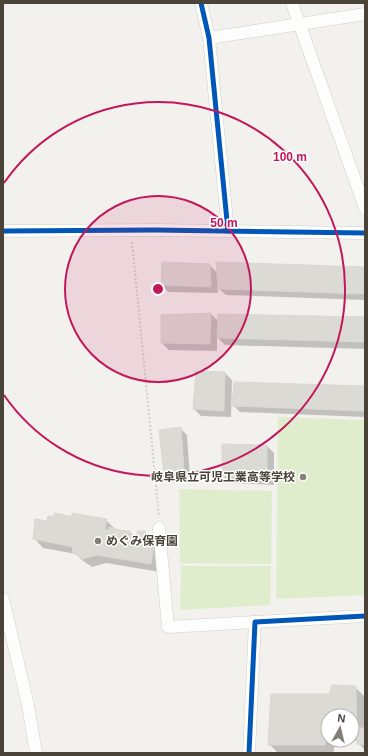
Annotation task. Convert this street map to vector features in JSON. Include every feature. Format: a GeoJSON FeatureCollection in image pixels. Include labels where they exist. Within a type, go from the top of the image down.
{"type":"FeatureCollection","features":[{"type":"Feature","properties":{"kind":"street"},"geometry":{"type":"LineString","coordinates":[[201,3],[209,38],[228,231]]}},
{"type":"Feature","properties":{"kind":"street"},"geometry":{"type":"LineString","coordinates":[[292,3],[365,208]]}},
{"type":"Feature","properties":{"kind":"street"},"geometry":{"type":"LineString","coordinates":[[209,38],[365,14]]}},
{"type":"Feature","properties":{"kind":"street"},"geometry":{"type":"LineString","coordinates":[[3,231],[131,230],[365,233]]}},
{"type":"Feature","properties":{"kind":"street"},"geometry":{"type":"LineString","coordinates":[[159,528],[168,627],[365,616]]}},
{"type":"Feature","properties":{"kind":"street"},"geometry":{"type":"LineString","coordinates":[[3,599],[8,638],[28,706],[36,753]]}},
{"type":"Feature","properties":{"kind":"street"},"geometry":{"type":"LineString","coordinates":[[249,753],[255,622]]}},
{"type":"Feature","properties":{"kind":"path"},"geometry":{"type":"LineString","coordinates":[[131,230],[160,524],[159,528]]}},
{"type":"Feature","properties":{"kind":"green space"},"geometry":{"type":"Polygon","coordinates":[[[278,417],[365,420],[365,595],[276,599],[278,417]]]}},
{"type":"Feature","properties":{"kind":"green space"},"geometry":{"type":"Polygon","coordinates":[[[179,489],[272,491],[271,564],[180,563],[179,489]]]}},
{"type":"Feature","properties":{"kind":"green space"},"geometry":{"type":"Polygon","coordinates":[[[181,566],[271,566],[270,605],[180,610],[181,566]]]}},
{"type":"Feature","properties":{"kind":"building"},"geometry":{"type":"Polygon","coordinates":[[[162,262],[210,264],[211,287],[161,285],[162,262]]]}},
{"type":"Feature","properties":{"kind":"building"},"geometry":{"type":"Polygon","coordinates":[[[216,262],[365,267],[365,294],[218,289],[216,262]]]}},
{"type":"Feature","properties":{"kind":"building"},"geometry":{"type":"Polygon","coordinates":[[[211,313],[210,344],[161,343],[161,315],[211,313]]]}},
{"type":"Feature","properties":{"kind":"building"},"geometry":{"type":"Polygon","coordinates":[[[218,314],[365,317],[365,342],[217,338],[218,314]]]}},
{"type":"Feature","properties":{"kind":"building"},"geometry":{"type":"Polygon","coordinates":[[[196,371],[225,372],[224,411],[193,409],[196,371]]]}},
{"type":"Feature","properties":{"kind":"building"},"geometry":{"type":"Polygon","coordinates":[[[234,382],[365,386],[365,411],[232,406],[234,382]]]}},
{"type":"Feature","properties":{"kind":"building"},"geometry":{"type":"Polygon","coordinates":[[[181,427],[184,471],[164,474],[159,430],[181,427]]]}},
{"type":"Feature","properties":{"kind":"building"},"geometry":{"type":"Polygon","coordinates":[[[222,444],[267,445],[267,479],[222,476],[222,444]]]}},
{"type":"Feature","properties":{"kind":"building"},"geometry":{"type":"Polygon","coordinates":[[[55,513],[72,517],[72,513],[107,519],[105,530],[109,530],[109,527],[130,531],[129,535],[137,535],[137,531],[145,531],[146,537],[155,539],[151,564],[97,555],[83,559],[72,552],[73,547],[33,539],[35,519],[47,521],[48,516],[53,517],[55,513]]]}},
{"type":"Feature","properties":{"kind":"building"},"geometry":{"type":"Polygon","coordinates":[[[332,685],[356,686],[357,708],[320,708],[320,745],[268,745],[271,694],[329,694],[332,685]]]}},
{"type":"Feature","properties":{"kind":"building"},"geometry":{"type":"Polygon","coordinates":[[[360,728],[365,728],[365,745],[360,744],[360,728]]]}},
{"type":"Feature","properties":{"kind":"cycle path"},"geometry":{"type":"LineString","coordinates":[[201,3],[209,38],[228,231]]}},
{"type":"Feature","properties":{"kind":"cycle path"},"geometry":{"type":"LineString","coordinates":[[3,231],[155,230],[365,233]]}},
{"type":"Feature","properties":{"kind":"cycle path"},"geometry":{"type":"LineString","coordinates":[[249,753],[255,622],[365,616]]}},
{"type":"Feature","properties":{"kind":"place","name":"岐阜県立可児工業高等学校"},"geometry":{"type":"Point","coordinates":[303,477]}},
{"type":"Feature","properties":{"kind":"place","name":"めぐみ保育園"},"geometry":{"type":"Point","coordinates":[98,541]}}]}
